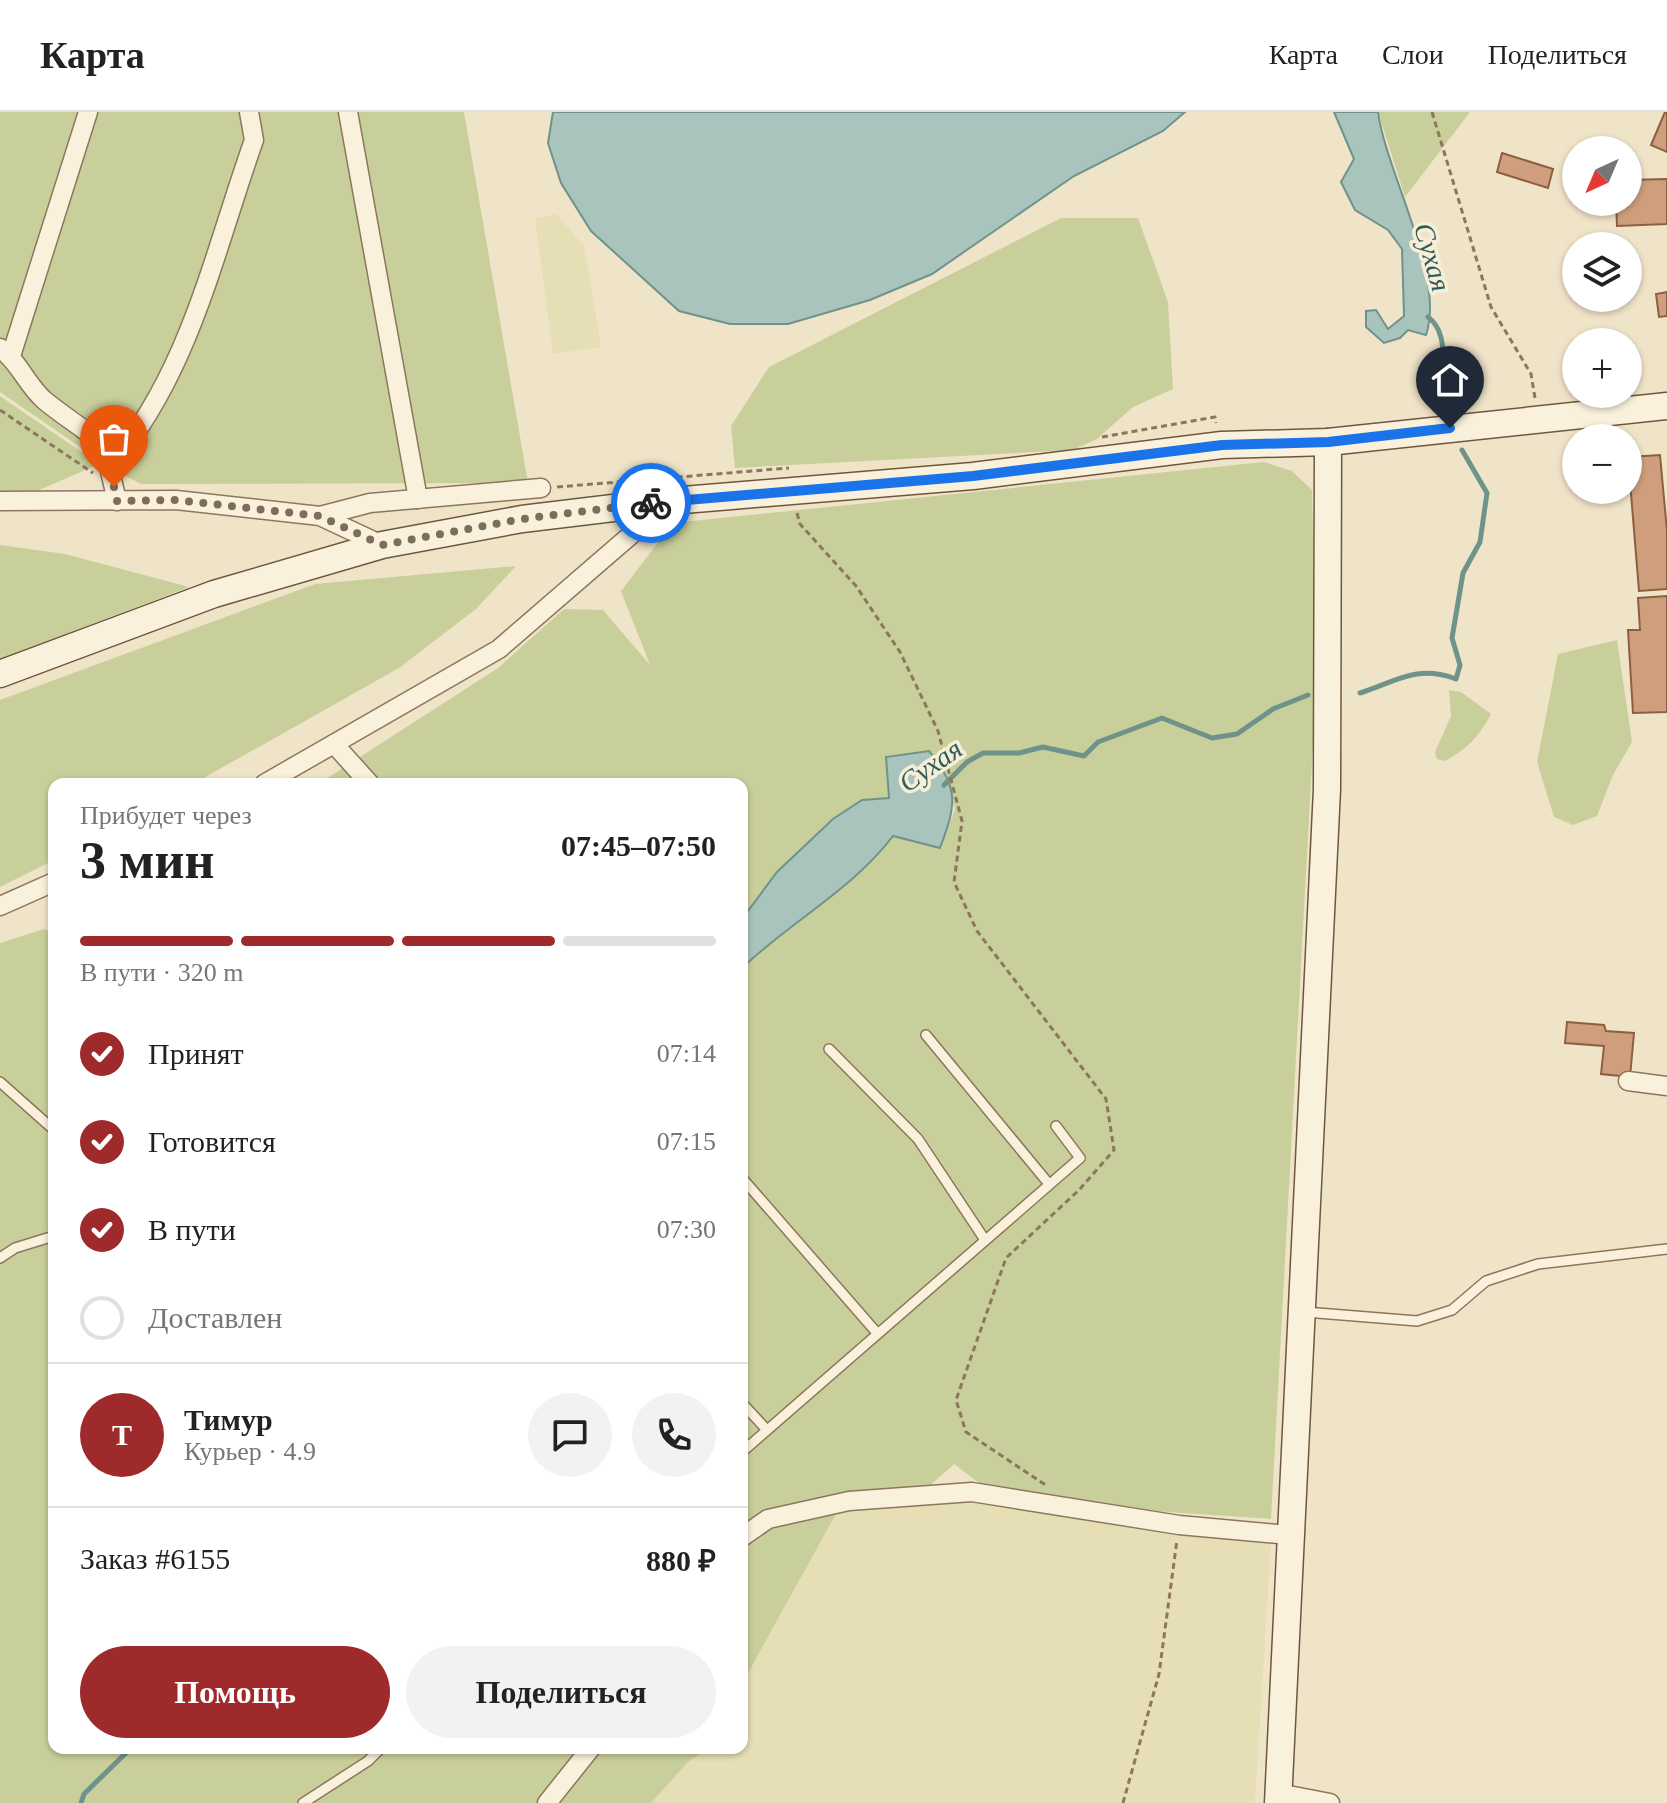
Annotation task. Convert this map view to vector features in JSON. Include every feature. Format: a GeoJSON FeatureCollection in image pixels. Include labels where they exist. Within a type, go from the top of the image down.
{"type":"FeatureCollection","features":[{"type":"Feature","properties":{"kind":"main road"},"geometry":{"type":"LineString","coordinates":[[0,674],[214,594],[382,545],[522,519],[671,501],[792,479],[973,476],[1222,445],[1328,442],[1667,406]]}},
{"type":"Feature","properties":{"kind":"main road"},"geometry":{"type":"LineString","coordinates":[[1278,1798],[1327,789],[1328,442]]}},
{"type":"Feature","properties":{"kind":"street"},"geometry":{"type":"LineString","coordinates":[[88,112],[5,352],[42,398],[93,433],[118,457]]}},
{"type":"Feature","properties":{"kind":"street"},"geometry":{"type":"LineString","coordinates":[[115,494],[109,467],[152,413],[194,319],[254,140],[249,112]]}},
{"type":"Feature","properties":{"kind":"street"},"geometry":{"type":"LineString","coordinates":[[348,112],[418,499]]}},
{"type":"Feature","properties":{"kind":"street"},"geometry":{"type":"LineString","coordinates":[[320,516],[370,503],[541,488]]}},
{"type":"Feature","properties":{"kind":"street"},"geometry":{"type":"LineString","coordinates":[[0,501],[115,494],[320,516],[382,545]]}},
{"type":"Feature","properties":{"kind":"street"},"geometry":{"type":"LineString","coordinates":[[274,778],[499,649],[671,501]]}},
{"type":"Feature","properties":{"kind":"street"},"geometry":{"type":"LineString","coordinates":[[334,744],[365,778]]}},
{"type":"Feature","properties":{"kind":"street"},"geometry":{"type":"LineString","coordinates":[[0,906],[48,885]]}},
{"type":"Feature","properties":{"kind":"street"},"geometry":{"type":"LineString","coordinates":[[1628,1081],[1667,1086]]}},
{"type":"Feature","properties":{"kind":"street"},"geometry":{"type":"LineString","coordinates":[[748,1533],[768,1519],[849,1501],[972,1492],[1179,1525],[1289,1535]]}},
{"type":"Feature","properties":{"kind":"street"},"geometry":{"type":"LineString","coordinates":[[547,1803],[586,1754]]}},
{"type":"Feature","properties":{"kind":"street"},"geometry":{"type":"LineString","coordinates":[[1278,1798],[1330,1803]]}},
{"type":"Feature","properties":{"kind":"lane"},"geometry":{"type":"LineString","coordinates":[[926,1035],[1049,1184]]}},
{"type":"Feature","properties":{"kind":"lane"},"geometry":{"type":"LineString","coordinates":[[829,1049],[918,1139],[985,1240]]}},
{"type":"Feature","properties":{"kind":"lane"},"geometry":{"type":"LineString","coordinates":[[2,1087],[48,1125]]}},
{"type":"Feature","properties":{"kind":"lane"},"geometry":{"type":"LineString","coordinates":[[748,1446],[1080,1158],[1056,1126]]}},
{"type":"Feature","properties":{"kind":"lane"},"geometry":{"type":"LineString","coordinates":[[748,1185],[877,1333]]}},
{"type":"Feature","properties":{"kind":"lane"},"geometry":{"type":"LineString","coordinates":[[0,1258],[15,1248],[48,1238]]}},
{"type":"Feature","properties":{"kind":"lane"},"geometry":{"type":"LineString","coordinates":[[1302,1312],[1417,1321],[1452,1310],[1486,1281],[1538,1264],[1667,1249]]}},
{"type":"Feature","properties":{"kind":"lane"},"geometry":{"type":"LineString","coordinates":[[748,1410],[766,1429]]}},
{"type":"Feature","properties":{"kind":"lane"},"geometry":{"type":"LineString","coordinates":[[303,1803],[375,1754]]}},
{"type":"Feature","properties":{"kind":"path"},"geometry":{"type":"LineString","coordinates":[[1432,112],[1491,307],[1531,374],[1539,418]]}},
{"type":"Feature","properties":{"kind":"path"},"geometry":{"type":"LineString","coordinates":[[0,410],[115,494]]}},
{"type":"Feature","properties":{"kind":"path"},"geometry":{"type":"LineString","coordinates":[[1100,437],[1215,417],[1222,445]]}},
{"type":"Feature","properties":{"kind":"path"},"geometry":{"type":"LineString","coordinates":[[541,488],[792,479],[800,524],[856,586],[900,652],[938,731],[962,821],[954,882],[977,931],[1106,1099],[1114,1150],[1079,1190],[1006,1258],[956,1400],[966,1432],[1086,1511]]}},
{"type":"Feature","properties":{"kind":"path"},"geometry":{"type":"LineString","coordinates":[[1123,1803],[1159,1674],[1179,1525]]}},
{"type":"Feature","properties":{"kind":"shaded area"},"geometry":{"type":"Polygon","coordinates":[[[556,214],[584,246],[601,347],[553,354],[535,218],[556,214]]]}},
{"type":"Feature","properties":{"kind":"shaded area"},"geometry":{"type":"Polygon","coordinates":[[[972,1501],[1142,1530],[1271,1541],[1255,1803],[651,1803],[690,1760],[700,1754],[748,1754],[748,1673],[839,1509],[972,1501]]]}},
{"type":"Feature","properties":{"kind":"green space"},"geometry":{"type":"Polygon","coordinates":[[[0,112],[464,112],[528,483],[141,484],[109,467],[0,392],[0,112]]]}},
{"type":"Feature","properties":{"kind":"green space"},"geometry":{"type":"Polygon","coordinates":[[[1378,112],[1470,112],[1405,197],[1378,112]]]}},
{"type":"Feature","properties":{"kind":"green space"},"geometry":{"type":"Polygon","coordinates":[[[1061,218],[1138,218],[1168,302],[1173,389],[1133,407],[1097,439],[1073,450],[735,468],[731,426],[769,367],[1061,218]]]}},
{"type":"Feature","properties":{"kind":"green space"},"geometry":{"type":"Polygon","coordinates":[[[0,396],[99,464],[30,494],[0,493],[0,396]]]}},
{"type":"Feature","properties":{"kind":"green space"},"geometry":{"type":"Polygon","coordinates":[[[1264,462],[1292,471],[1312,490],[1316,688],[1271,1519],[1138,1510],[979,1483],[954,1464],[923,1492],[847,1494],[748,1673],[748,963],[859,873],[893,836],[940,847],[955,809],[942,767],[889,798],[862,800],[833,819],[777,872],[748,911],[748,778],[327,778],[498,668],[564,609],[603,610],[650,665],[621,591],[673,523],[1264,462]]]}},
{"type":"Feature","properties":{"kind":"green space"},"geometry":{"type":"Polygon","coordinates":[[[0,545],[65,554],[189,587],[0,659],[0,545]]]}},
{"type":"Feature","properties":{"kind":"green space"},"geometry":{"type":"Polygon","coordinates":[[[516,566],[476,609],[399,668],[204,778],[48,778],[48,863],[0,887],[0,700],[315,584],[516,566]]]}},
{"type":"Feature","properties":{"kind":"green space"},"geometry":{"type":"Polygon","coordinates":[[[1617,640],[1632,742],[1613,775],[1597,816],[1573,825],[1554,817],[1537,762],[1558,654],[1617,640]]]}},
{"type":"Feature","properties":{"kind":"green space"},"geometry":{"type":"Polygon","coordinates":[[[1449,690],[1461,692],[1491,714],[1472,742],[1445,761],[1437,759],[1435,752],[1451,716],[1449,690]]]}},
{"type":"Feature","properties":{"kind":"green space"},"geometry":{"type":"Polygon","coordinates":[[[44,929],[48,931],[48,1754],[700,1754],[690,1760],[651,1803],[0,1803],[0,943],[44,929]]]}},
{"type":"Feature","properties":{"kind":"water"},"geometry":{"type":"Polygon","coordinates":[[[553,112],[1185,112],[1163,131],[1074,176],[932,274],[870,300],[788,324],[730,324],[679,311],[591,231],[561,183],[548,143],[553,112]]]}},
{"type":"Feature","properties":{"kind":"water"},"geometry":{"type":"Polygon","coordinates":[[[1334,112],[1378,112],[1383,137],[1422,255],[1430,311],[1426,335],[1408,330],[1400,338],[1384,343],[1366,327],[1366,311],[1376,310],[1388,329],[1404,316],[1402,249],[1388,230],[1355,210],[1341,182],[1354,159],[1334,112]]]}},
{"type":"Feature","properties":{"kind":"water"},"geometry":{"type":"Polygon","coordinates":[[[929,751],[939,764],[952,798],[940,848],[893,836],[859,873],[748,963],[748,911],[777,872],[833,819],[862,800],[889,798],[886,757],[929,751]]]}},
{"type":"Feature","properties":{"kind":"building"},"geometry":{"type":"Polygon","coordinates":[[[1667,112],[1667,152],[1651,145],[1667,112]]]}},
{"type":"Feature","properties":{"kind":"building"},"geometry":{"type":"Polygon","coordinates":[[[1502,153],[1553,169],[1548,188],[1497,172],[1502,153]]]}},
{"type":"Feature","properties":{"kind":"building"},"geometry":{"type":"Polygon","coordinates":[[[1667,179],[1667,224],[1617,226],[1617,216],[1642,216],[1642,180],[1667,179]]]}},
{"type":"Feature","properties":{"kind":"building"},"geometry":{"type":"Polygon","coordinates":[[[1667,292],[1667,316],[1659,317],[1656,294],[1667,292]]]}},
{"type":"Feature","properties":{"kind":"building"},"geometry":{"type":"Polygon","coordinates":[[[1660,455],[1667,531],[1667,589],[1639,591],[1632,504],[1642,504],[1642,456],[1660,455]]]}},
{"type":"Feature","properties":{"kind":"building"},"geometry":{"type":"Polygon","coordinates":[[[1667,596],[1667,712],[1633,713],[1628,630],[1640,630],[1638,598],[1667,596]]]}},
{"type":"Feature","properties":{"kind":"building"},"geometry":{"type":"Polygon","coordinates":[[[1567,1022],[1604,1025],[1606,1031],[1634,1033],[1630,1077],[1601,1074],[1604,1046],[1565,1043],[1567,1022]]]}},
{"type":"Feature","properties":{"kind":"waterway","name":"Сухая"},"geometry":{"type":"LineString","coordinates":[[1428,317],[1435,324],[1442,341],[1444,380],[1457,412]]}},
{"type":"Feature","properties":{"kind":"waterway","name":"Сухая"},"geometry":{"type":"LineString","coordinates":[[1360,693],[1418,674],[1429,673],[1456,679],[1460,665],[1452,638],[1463,573],[1480,542],[1487,493],[1462,450]]}},
{"type":"Feature","properties":{"kind":"waterway","name":"Сухая"},"geometry":{"type":"LineString","coordinates":[[944,785],[967,762],[983,753],[1019,753],[1043,747],[1084,756],[1098,742],[1162,718],[1212,738],[1237,734],[1273,709],[1308,695]]}},
{"type":"Feature","properties":{"kind":"waterway","name":"Сухая"},"geometry":{"type":"LineString","coordinates":[[81,1803],[84,1794],[125,1754]]}},
{"type":"Feature","properties":{"kind":"way so far"},"geometry":{"type":"LineString","coordinates":[[114,487],[117,501],[176,500],[320,516],[382,545],[522,519],[651,503]]}},
{"type":"Feature","properties":{"kind":"route"},"geometry":{"type":"LineString","coordinates":[[651,503],[973,476],[1222,445],[1328,442],[1450,428]]}}]}
